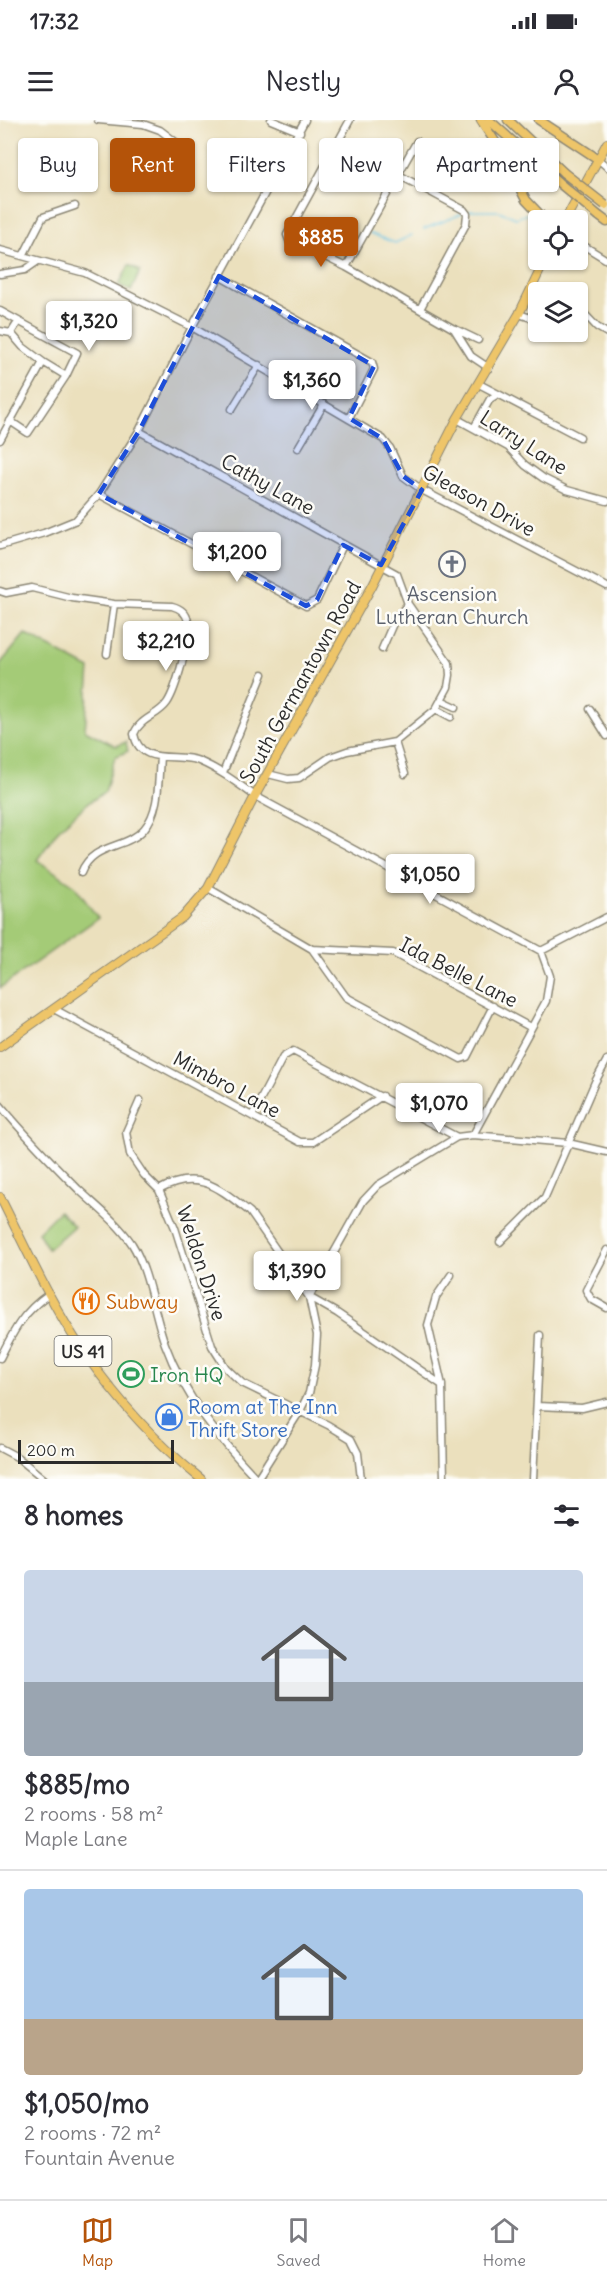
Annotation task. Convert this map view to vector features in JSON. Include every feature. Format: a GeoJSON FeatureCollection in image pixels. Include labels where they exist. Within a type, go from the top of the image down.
{"type":"FeatureCollection","features":[{"type":"Feature","properties":{"kind":"highway"},"geometry":{"type":"LineString","coordinates":[[481,120],[501,151],[526,200],[536,210]]}},
{"type":"Feature","properties":{"kind":"highway"},"geometry":{"type":"LineString","coordinates":[[489,120],[607,222]]}},
{"type":"Feature","properties":{"kind":"highway"},"geometry":{"type":"LineString","coordinates":[[508,120],[564,173],[606,206]]}},
{"type":"Feature","properties":{"kind":"highway"},"geometry":{"type":"LineString","coordinates":[[539,120],[598,159]]}},
{"type":"Feature","properties":{"kind":"main road"},"geometry":{"type":"LineString","coordinates":[[570,210],[607,143]]}},
{"type":"Feature","properties":{"kind":"main road","name":"South Germantown Road"},"geometry":{"type":"LineString","coordinates":[[0,1047],[183,917],[208,888],[255,796],[372,586],[458,419],[519,314],[540,270]]}},
{"type":"Feature","properties":{"kind":"main road","name":"US 41"},"geometry":{"type":"LineString","coordinates":[[0,1197],[49,1294],[83,1351],[153,1435],[201,1479]]}},
{"type":"Feature","properties":{"kind":"street"},"geometry":{"type":"LineString","coordinates":[[98,120],[143,124],[160,130],[170,138]]}},
{"type":"Feature","properties":{"kind":"street"},"geometry":{"type":"LineString","coordinates":[[271,120],[300,132]]}},
{"type":"Feature","properties":{"kind":"street"},"geometry":{"type":"LineString","coordinates":[[0,546],[45,533],[76,520],[99,494],[139,431],[219,276],[305,120]]}},
{"type":"Feature","properties":{"kind":"street"},"geometry":{"type":"LineString","coordinates":[[350,120],[287,235],[290,243],[346,267],[454,329],[478,340]]}},
{"type":"Feature","properties":{"kind":"street"},"geometry":{"type":"LineString","coordinates":[[403,165],[415,144]]}},
{"type":"Feature","properties":{"kind":"street"},"geometry":{"type":"LineString","coordinates":[[598,159],[607,167]]}},
{"type":"Feature","properties":{"kind":"street"},"geometry":{"type":"LineString","coordinates":[[403,177],[464,210],[467,214],[466,224],[420,309]]}},
{"type":"Feature","properties":{"kind":"street"},"geometry":{"type":"LineString","coordinates":[[346,267],[388,192]]}},
{"type":"Feature","properties":{"kind":"street"},"geometry":{"type":"LineString","coordinates":[[23,256],[43,217],[75,206]]}},
{"type":"Feature","properties":{"kind":"street"},"geometry":{"type":"LineString","coordinates":[[588,248],[607,260]]}},
{"type":"Feature","properties":{"kind":"street","name":"Gleason Drive"},"geometry":{"type":"LineString","coordinates":[[0,250],[85,273],[192,327],[383,440],[390,448],[403,476],[422,490],[607,587]]}},
{"type":"Feature","properties":{"kind":"street"},"geometry":{"type":"LineString","coordinates":[[0,274],[25,270],[38,261]]}},
{"type":"Feature","properties":{"kind":"street"},"geometry":{"type":"LineString","coordinates":[[219,276],[372,362],[374,369],[349,418]]}},
{"type":"Feature","properties":{"kind":"street"},"geometry":{"type":"LineString","coordinates":[[0,311],[77,353],[66,376],[28,433],[10,421]]}},
{"type":"Feature","properties":{"kind":"street"},"geometry":{"type":"LineString","coordinates":[[519,314],[528,317]]}},
{"type":"Feature","properties":{"kind":"street"},"geometry":{"type":"LineString","coordinates":[[588,318],[607,333]]}},
{"type":"Feature","properties":{"kind":"street"},"geometry":{"type":"LineString","coordinates":[[11,333],[18,322]]}},
{"type":"Feature","properties":{"kind":"street"},"geometry":{"type":"LineString","coordinates":[[454,329],[471,356],[489,368]]}},
{"type":"Feature","properties":{"kind":"street"},"geometry":{"type":"LineString","coordinates":[[0,331],[11,333],[23,347],[66,376]]}},
{"type":"Feature","properties":{"kind":"street"},"geometry":{"type":"LineString","coordinates":[[0,440],[43,362]]}},
{"type":"Feature","properties":{"kind":"street"},"geometry":{"type":"LineString","coordinates":[[232,409],[259,365]]}},
{"type":"Feature","properties":{"kind":"street"},"geometry":{"type":"LineString","coordinates":[[479,384],[580,437]]}},
{"type":"Feature","properties":{"kind":"street"},"geometry":{"type":"LineString","coordinates":[[474,428],[490,399],[498,394]]}},
{"type":"Feature","properties":{"kind":"street"},"geometry":{"type":"LineString","coordinates":[[298,448],[324,404]]}},
{"type":"Feature","properties":{"kind":"street","name":"Larry Lane"},"geometry":{"type":"LineString","coordinates":[[458,419],[507,447],[525,465],[543,478],[567,490],[607,501]]}},
{"type":"Feature","properties":{"kind":"street","name":"Cathy Lane"},"geometry":{"type":"LineString","coordinates":[[139,431],[397,574],[408,604],[449,663],[450,675],[436,709]]}},
{"type":"Feature","properties":{"kind":"street"},"geometry":{"type":"LineString","coordinates":[[99,494],[306,606],[317,600],[343,545]]}},
{"type":"Feature","properties":{"kind":"street"},"geometry":{"type":"LineString","coordinates":[[0,591],[6,593],[32,588],[72,598],[114,604],[180,608],[188,623],[184,654],[168,701],[160,711],[142,722],[134,734],[139,747],[160,757],[195,760],[223,773],[255,796],[541,951],[550,976],[546,1001],[473,1135]]}},
{"type":"Feature","properties":{"kind":"street"},"geometry":{"type":"LineString","coordinates":[[107,654],[114,604]]}},
{"type":"Feature","properties":{"kind":"street"},"geometry":{"type":"LineString","coordinates":[[382,649],[395,619],[408,604]]}},
{"type":"Feature","properties":{"kind":"street"},"geometry":{"type":"LineString","coordinates":[[223,773],[263,674]]}},
{"type":"Feature","properties":{"kind":"street"},"geometry":{"type":"LineString","coordinates":[[441,700],[456,708]]}},
{"type":"Feature","properties":{"kind":"street"},"geometry":{"type":"LineString","coordinates":[[268,774],[288,779],[299,778],[330,757],[347,751],[395,742],[436,709],[451,717]]}},
{"type":"Feature","properties":{"kind":"street"},"geometry":{"type":"LineString","coordinates":[[590,709],[607,736]]}},
{"type":"Feature","properties":{"kind":"street"},"geometry":{"type":"LineString","coordinates":[[395,742],[405,774]]}},
{"type":"Feature","properties":{"kind":"street"},"geometry":{"type":"LineString","coordinates":[[81,873],[93,856],[145,829],[155,804],[160,757]]}},
{"type":"Feature","properties":{"kind":"street","name":"Ida Belle Lane"},"geometry":{"type":"LineString","coordinates":[[208,888],[312,949],[393,953],[530,1027]]}},
{"type":"Feature","properties":{"kind":"street"},"geometry":{"type":"LineString","coordinates":[[541,951],[607,917]]}},
{"type":"Feature","properties":{"kind":"street"},"geometry":{"type":"LineString","coordinates":[[312,949],[346,997],[461,1059],[467,1057],[493,1006]]}},
{"type":"Feature","properties":{"kind":"street","name":"Mimbro Lane"},"geometry":{"type":"LineString","coordinates":[[54,1009],[300,1142],[314,1142],[382,1096]]}},
{"type":"Feature","properties":{"kind":"street"},"geometry":{"type":"LineString","coordinates":[[252,1116],[283,1057],[294,1052],[457,1137]]}},
{"type":"Feature","properties":{"kind":"street"},"geometry":{"type":"LineString","coordinates":[[500,1242],[545,1197],[607,1060]]}},
{"type":"Feature","properties":{"kind":"street","name":"Weldon Drive"},"geometry":{"type":"LineString","coordinates":[[140,1100],[126,1132],[130,1154],[144,1175],[159,1190],[176,1228],[212,1346],[226,1368],[242,1383],[344,1433],[351,1439],[358,1453],[361,1479]]}},
{"type":"Feature","properties":{"kind":"street"},"geometry":{"type":"LineString","coordinates":[[0,1105],[46,1157],[116,1225],[133,1245],[165,1344],[188,1390],[211,1427],[257,1479],[309,1393],[315,1365],[317,1335],[309,1298],[250,1212],[238,1203],[212,1186],[192,1179],[173,1182],[159,1190]]}},
{"type":"Feature","properties":{"kind":"street"},"geometry":{"type":"LineString","coordinates":[[309,1298],[363,1201],[378,1185],[457,1137],[473,1135],[568,1143],[607,1152]]}},
{"type":"Feature","properties":{"kind":"street"},"geometry":{"type":"LineString","coordinates":[[607,1250],[586,1290],[591,1299],[607,1308]]}},
{"type":"Feature","properties":{"kind":"street"},"geometry":{"type":"LineString","coordinates":[[444,1479],[442,1385],[429,1325],[436,1297],[451,1275]]}},
{"type":"Feature","properties":{"kind":"street"},"geometry":{"type":"LineString","coordinates":[[0,1358],[10,1337],[30,1307],[49,1294]]}},
{"type":"Feature","properties":{"kind":"street"},"geometry":{"type":"LineString","coordinates":[[309,1298],[337,1313],[442,1385]]}},
{"type":"Feature","properties":{"kind":"street"},"geometry":{"type":"LineString","coordinates":[[533,1479],[540,1335]]}},
{"type":"Feature","properties":{"kind":"street"},"geometry":{"type":"LineString","coordinates":[[538,1406],[582,1408],[607,1402]]}},
{"type":"Feature","properties":{"kind":"street"},"geometry":{"type":"LineString","coordinates":[[0,1448],[17,1457],[44,1479]]}},
{"type":"Feature","properties":{"kind":"highlighted area"},"geometry":{"type":"Polygon","coordinates":[[[219,276],[374,366],[349,418],[383,439],[403,476],[422,490],[381,565],[343,545],[317,600],[306,606],[99,494],[139,431],[219,276]]]}},
{"type":"Feature","properties":{"kind":"green space"},"geometry":{"type":"Polygon","coordinates":[[[129,265],[140,271],[131,291],[119,285],[129,265]]]}},
{"type":"Feature","properties":{"kind":"green space"},"geometry":{"type":"Polygon","coordinates":[[[25,634],[90,669],[85,730],[116,746],[126,742],[128,751],[115,757],[105,792],[88,803],[59,829],[37,860],[74,885],[98,918],[0,988],[0,664],[25,634]]]}},
{"type":"Feature","properties":{"kind":"green space"},"geometry":{"type":"Polygon","coordinates":[[[59,1211],[74,1226],[48,1249],[38,1232],[59,1211]]]}},
{"type":"Feature","properties":{"kind":"waterway"},"geometry":{"type":"LineString","coordinates":[[469,211],[499,211],[516,218],[527,214]]}},
{"type":"Feature","properties":{"kind":"waterway"},"geometry":{"type":"LineString","coordinates":[[424,229],[462,214]]}},
{"type":"Feature","properties":{"kind":"waterway"},"geometry":{"type":"LineString","coordinates":[[369,233],[395,243],[412,235]]}},
{"type":"Feature","properties":{"kind":"place","name":"Ascension Lutheran Church"},"geometry":{"type":"Point","coordinates":[452,564]}},
{"type":"Feature","properties":{"kind":"place","name":"Subway"},"geometry":{"type":"Point","coordinates":[86,1301]}},
{"type":"Feature","properties":{"kind":"place","name":"Iron HQ"},"geometry":{"type":"Point","coordinates":[131,1374]}},
{"type":"Feature","properties":{"kind":"place","name":"Room at The Inn Thrift Store"},"geometry":{"type":"Point","coordinates":[169,1417]}}]}
